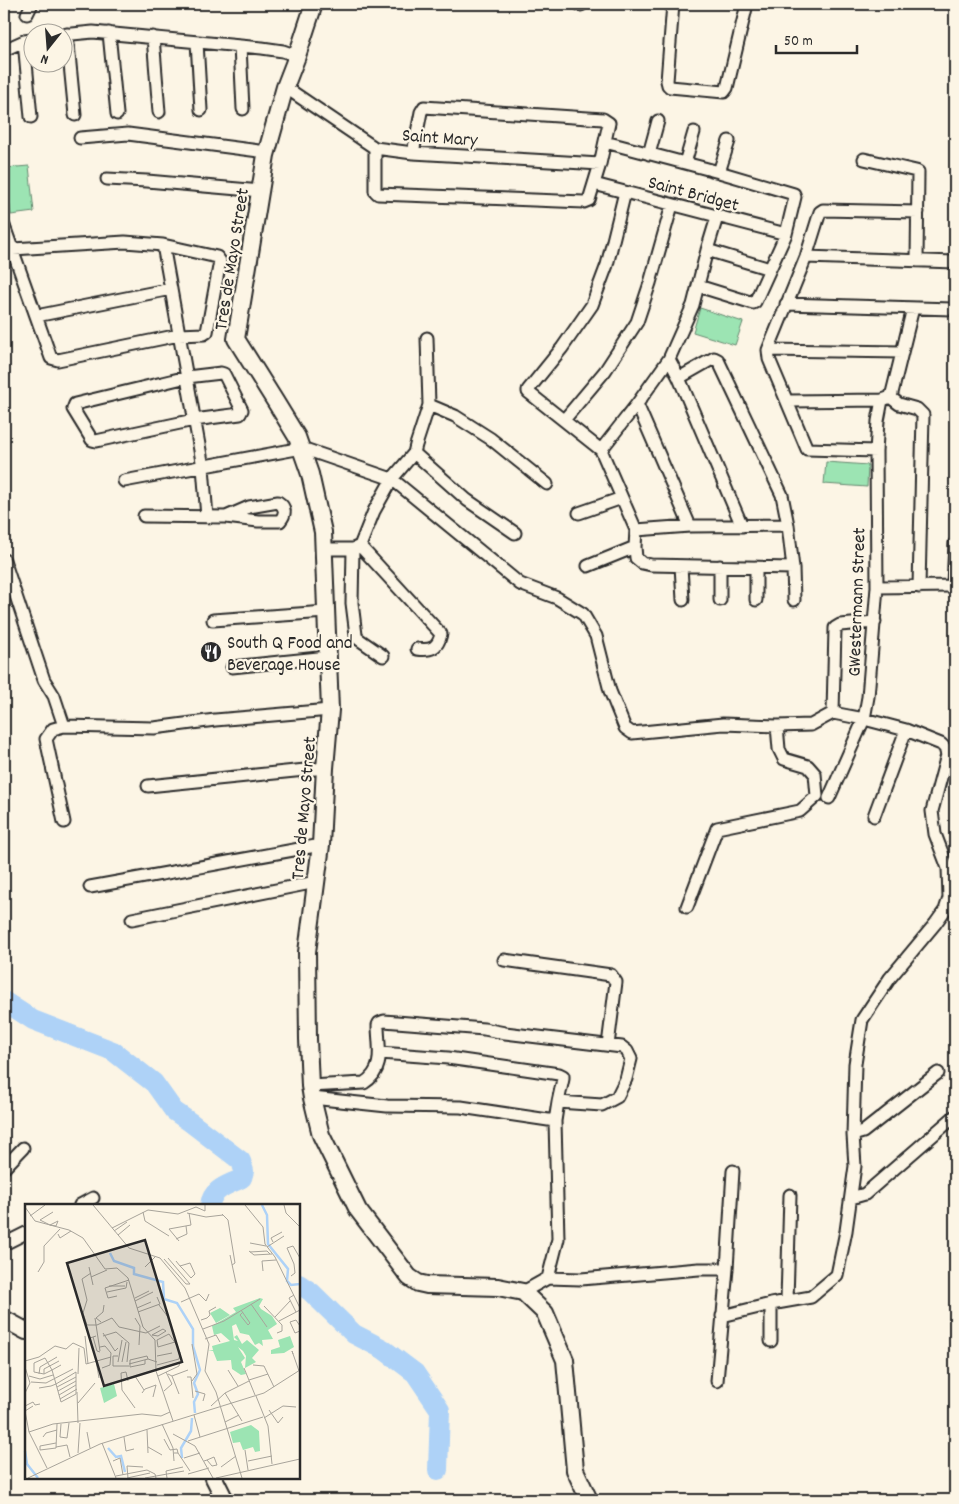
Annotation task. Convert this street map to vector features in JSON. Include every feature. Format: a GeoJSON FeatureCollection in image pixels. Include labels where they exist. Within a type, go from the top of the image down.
{"type":"FeatureCollection","features":[{"type":"Feature","properties":{"kind":"street","name":"Tres de Mayo Street"},"geometry":{"type":"LineString","coordinates":[[314,4],[297,56],[290,90],[267,152],[236,339],[276,401],[302,448],[323,532],[330,710],[321,845],[307,952],[311,1092],[321,1135],[358,1210],[409,1277],[418,1283],[498,1287],[523,1292]]}},
{"type":"Feature","properties":{"kind":"street"},"geometry":{"type":"LineString","coordinates":[[673,4],[668,85],[670,87],[724,92],[727,88],[747,4]]}},
{"type":"Feature","properties":{"kind":"street"},"geometry":{"type":"LineString","coordinates":[[72,34],[93,32],[152,37],[282,51],[297,56]]}},
{"type":"Feature","properties":{"kind":"street"},"geometry":{"type":"LineString","coordinates":[[109,33],[117,114]]}},
{"type":"Feature","properties":{"kind":"street"},"geometry":{"type":"LineString","coordinates":[[152,37],[159,112]]}},
{"type":"Feature","properties":{"kind":"street"},"geometry":{"type":"LineString","coordinates":[[4,50],[22,42]]}},
{"type":"Feature","properties":{"kind":"street"},"geometry":{"type":"LineString","coordinates":[[197,42],[201,110]]}},
{"type":"Feature","properties":{"kind":"street"},"geometry":{"type":"LineString","coordinates":[[240,46],[243,109]]}},
{"type":"Feature","properties":{"kind":"street"},"geometry":{"type":"LineString","coordinates":[[29,72],[31,117]]}},
{"type":"Feature","properties":{"kind":"street"},"geometry":{"type":"LineString","coordinates":[[70,72],[75,115]]}},
{"type":"Feature","properties":{"kind":"street","name":"Saint Mary"},"geometry":{"type":"LineString","coordinates":[[290,90],[375,148],[413,153],[600,164]]}},
{"type":"Feature","properties":{"kind":"street"},"geometry":{"type":"LineString","coordinates":[[375,148],[375,191],[378,194],[584,202],[589,200],[594,184],[608,123],[603,118],[424,107],[421,112],[413,153]]}},
{"type":"Feature","properties":{"kind":"street"},"geometry":{"type":"LineString","coordinates":[[649,154],[658,121]]}},
{"type":"Feature","properties":{"kind":"street"},"geometry":{"type":"LineString","coordinates":[[684,163],[694,132]]}},
{"type":"Feature","properties":{"kind":"street"},"geometry":{"type":"LineString","coordinates":[[80,138],[128,134],[267,152]]}},
{"type":"Feature","properties":{"kind":"street"},"geometry":{"type":"LineString","coordinates":[[719,172],[729,141]]}},
{"type":"Feature","properties":{"kind":"street"},"geometry":{"type":"LineString","coordinates":[[605,142],[794,194],[786,234],[756,301],[753,303],[698,286]]}},
{"type":"Feature","properties":{"kind":"street"},"geometry":{"type":"LineString","coordinates":[[864,159],[917,171],[917,261]]}},
{"type":"Feature","properties":{"kind":"street"},"geometry":{"type":"LineString","coordinates":[[107,180],[147,181],[260,191]]}},
{"type":"Feature","properties":{"kind":"street","name":"Saint Bridget"},"geometry":{"type":"LineString","coordinates":[[594,184],[786,234]]}},
{"type":"Feature","properties":{"kind":"street"},"geometry":{"type":"LineString","coordinates":[[625,192],[607,265],[592,304],[562,348],[528,390],[529,393],[601,450],[636,530],[636,558],[642,563],[681,566],[793,568]]}},
{"type":"Feature","properties":{"kind":"street"},"geometry":{"type":"LineString","coordinates":[[564,420],[605,371],[637,322],[672,204]]}},
{"type":"Feature","properties":{"kind":"street"},"geometry":{"type":"LineString","coordinates":[[876,450],[807,449],[788,400],[769,359],[768,350],[806,257],[819,214],[823,210],[918,212]]}},
{"type":"Feature","properties":{"kind":"street"},"geometry":{"type":"LineString","coordinates":[[601,450],[669,359],[693,305],[717,217]]}},
{"type":"Feature","properties":{"kind":"street"},"geometry":{"type":"LineString","coordinates":[[4,226],[50,358],[54,360],[179,335],[204,334],[206,332],[220,261],[217,257],[163,245],[125,242],[13,249]]}},
{"type":"Feature","properties":{"kind":"street"},"geometry":{"type":"LineString","coordinates":[[163,245],[203,467],[207,517]]}},
{"type":"Feature","properties":{"kind":"street"},"geometry":{"type":"LineString","coordinates":[[707,250],[770,269]]}},
{"type":"Feature","properties":{"kind":"street"},"geometry":{"type":"LineString","coordinates":[[806,257],[955,262]]}},
{"type":"Feature","properties":{"kind":"street"},"geometry":{"type":"LineString","coordinates":[[36,316],[171,288]]}},
{"type":"Feature","properties":{"kind":"street"},"geometry":{"type":"LineString","coordinates":[[786,304],[952,309],[955,306]]}},
{"type":"Feature","properties":{"kind":"street","name":"GWestermann Street"},"geometry":{"type":"LineString","coordinates":[[829,798],[864,719],[868,697],[877,587],[876,450],[878,421],[886,398],[892,393],[913,308]]}},
{"type":"Feature","properties":{"kind":"street"},"geometry":{"type":"LineString","coordinates":[[383,656],[357,638],[356,635],[352,603],[357,548],[374,511],[392,479],[414,453],[429,405],[427,338]]}},
{"type":"Feature","properties":{"kind":"street"},"geometry":{"type":"LineString","coordinates":[[768,350],[902,352]]}},
{"type":"Feature","properties":{"kind":"street"},"geometry":{"type":"LineString","coordinates":[[679,378],[714,358],[718,360],[782,495],[793,568],[794,600]]}},
{"type":"Feature","properties":{"kind":"street"},"geometry":{"type":"LineString","coordinates":[[669,359],[679,378],[742,526]]}},
{"type":"Feature","properties":{"kind":"street"},"geometry":{"type":"LineString","coordinates":[[223,373],[242,410],[240,414],[194,420],[93,441],[73,409],[75,404],[187,377],[223,373]]}},
{"type":"Feature","properties":{"kind":"street"},"geometry":{"type":"LineString","coordinates":[[788,400],[886,398],[918,409],[923,415],[919,587]]}},
{"type":"Feature","properties":{"kind":"street"},"geometry":{"type":"LineString","coordinates":[[637,404],[690,526]]}},
{"type":"Feature","properties":{"kind":"street"},"geometry":{"type":"LineString","coordinates":[[429,405],[455,416],[491,439],[546,484]]}},
{"type":"Feature","properties":{"kind":"street"},"geometry":{"type":"LineString","coordinates":[[124,481],[302,448],[392,479],[520,584],[557,598],[582,614],[596,636],[610,691],[625,728],[632,733],[723,724],[811,725],[833,713],[906,730],[941,744],[947,755],[932,811],[935,834],[948,868],[950,898],[945,910],[935,924],[890,978],[862,1020],[855,1064],[853,1135],[855,1166],[837,1275],[811,1297],[722,1316]]}},
{"type":"Feature","properties":{"kind":"street"},"geometry":{"type":"LineString","coordinates":[[414,453],[467,500],[515,533]]}},
{"type":"Feature","properties":{"kind":"street"},"geometry":{"type":"LineString","coordinates":[[579,513],[622,498]]}},
{"type":"Feature","properties":{"kind":"street"},"geometry":{"type":"LineString","coordinates":[[144,516],[226,517]]}},
{"type":"Feature","properties":{"kind":"street"},"geometry":{"type":"LineString","coordinates":[[636,530],[690,526],[788,525]]}},
{"type":"Feature","properties":{"kind":"street"},"geometry":{"type":"LineString","coordinates":[[877,587],[949,587],[953,582],[955,543]]}},
{"type":"Feature","properties":{"kind":"street"},"geometry":{"type":"LineString","coordinates":[[588,566],[635,547]]}},
{"type":"Feature","properties":{"kind":"street"},"geometry":{"type":"LineString","coordinates":[[324,548],[357,548],[441,634],[433,648],[427,650],[417,649]]}},
{"type":"Feature","properties":{"kind":"street"},"geometry":{"type":"LineString","coordinates":[[4,560],[44,680],[54,696],[64,726]]}},
{"type":"Feature","properties":{"kind":"street"},"geometry":{"type":"LineString","coordinates":[[681,566],[683,600]]}},
{"type":"Feature","properties":{"kind":"street"},"geometry":{"type":"LineString","coordinates":[[720,566],[720,600]]}},
{"type":"Feature","properties":{"kind":"street"},"geometry":{"type":"LineString","coordinates":[[756,567],[756,600]]}},
{"type":"Feature","properties":{"kind":"street"},"geometry":{"type":"LineString","coordinates":[[212,620],[326,612]]}},
{"type":"Feature","properties":{"kind":"street"},"geometry":{"type":"LineString","coordinates":[[833,713],[835,628],[840,625],[875,622]]}},
{"type":"Feature","properties":{"kind":"street"},"geometry":{"type":"LineString","coordinates":[[232,667],[328,657]]}},
{"type":"Feature","properties":{"kind":"street"},"geometry":{"type":"LineString","coordinates":[[64,822],[46,739],[53,729],[64,726],[154,728],[215,720],[330,710]]}},
{"type":"Feature","properties":{"kind":"street"},"geometry":{"type":"LineString","coordinates":[[687,907],[717,828],[800,811],[817,796],[815,774],[808,766],[784,759],[779,749],[777,726]]}},
{"type":"Feature","properties":{"kind":"street"},"geometry":{"type":"LineString","coordinates":[[874,816],[906,730]]}},
{"type":"Feature","properties":{"kind":"street"},"geometry":{"type":"LineString","coordinates":[[148,786],[325,768]]}},
{"type":"Feature","properties":{"kind":"street"},"geometry":{"type":"LineString","coordinates":[[90,888],[321,845]]}},
{"type":"Feature","properties":{"kind":"street"},"geometry":{"type":"LineString","coordinates":[[132,919],[316,882]]}},
{"type":"Feature","properties":{"kind":"street"},"geometry":{"type":"LineString","coordinates":[[504,960],[611,975],[616,982],[608,1045]]}},
{"type":"Feature","properties":{"kind":"street"},"geometry":{"type":"LineString","coordinates":[[311,1092],[364,1083],[370,1079],[377,1070],[380,1053],[378,1025],[379,1022],[384,1021],[484,1029],[622,1047],[627,1051],[630,1059],[626,1079],[617,1097],[602,1105],[558,1102]]}},
{"type":"Feature","properties":{"kind":"street"},"geometry":{"type":"LineString","coordinates":[[380,1053],[448,1058],[563,1076],[564,1079],[555,1121],[558,1239],[548,1278]]}},
{"type":"Feature","properties":{"kind":"street"},"geometry":{"type":"LineString","coordinates":[[853,1135],[863,1132],[938,1072]]}},
{"type":"Feature","properties":{"kind":"street"},"geometry":{"type":"LineString","coordinates":[[311,1092],[387,1106],[461,1107],[555,1121]]}},
{"type":"Feature","properties":{"kind":"street"},"geometry":{"type":"LineString","coordinates":[[851,1198],[865,1194],[955,1116]]}},
{"type":"Feature","properties":{"kind":"street"},"geometry":{"type":"LineString","coordinates":[[4,1168],[23,1148]]}},
{"type":"Feature","properties":{"kind":"street"},"geometry":{"type":"LineString","coordinates":[[717,1381],[727,1269],[732,1171]]}},
{"type":"Feature","properties":{"kind":"street"},"geometry":{"type":"LineString","coordinates":[[787,1301],[790,1195]]}},
{"type":"Feature","properties":{"kind":"street"},"geometry":{"type":"LineString","coordinates":[[82,1204],[93,1198]]}},
{"type":"Feature","properties":{"kind":"street"},"geometry":{"type":"LineString","coordinates":[[4,1244],[25,1234]]}},
{"type":"Feature","properties":{"kind":"street"},"geometry":{"type":"LineString","coordinates":[[589,1500],[576,1470],[565,1360],[545,1313],[523,1292],[548,1278],[581,1279],[699,1269],[727,1269]]}},
{"type":"Feature","properties":{"kind":"street"},"geometry":{"type":"LineString","coordinates":[[771,1341],[772,1304]]}},
{"type":"Feature","properties":{"kind":"street"},"geometry":{"type":"LineString","coordinates":[[4,1320],[25,1330]]}},
{"type":"Feature","properties":{"kind":"street"},"geometry":{"type":"LineString","coordinates":[[214,1479],[225,1500]]}},
{"type":"Feature","properties":{"kind":"green space"},"geometry":{"type":"Polygon","coordinates":[[[29,166],[34,212],[11,215],[5,168],[29,166]]]}},
{"type":"Feature","properties":{"kind":"green space"},"geometry":{"type":"Polygon","coordinates":[[[700,308],[743,322],[735,345],[693,332],[700,308]]]}},
{"type":"Feature","properties":{"kind":"green space"},"geometry":{"type":"Polygon","coordinates":[[[826,462],[868,465],[867,487],[824,484],[826,462]]]}},
{"type":"Feature","properties":{"kind":"waterway"},"geometry":{"type":"LineString","coordinates":[[4,1001],[33,1020],[113,1051],[154,1083],[174,1111],[241,1161],[244,1171],[242,1178],[218,1191],[211,1199],[210,1204]]}},
{"type":"Feature","properties":{"kind":"waterway"},"geometry":{"type":"LineString","coordinates":[[300,1285],[311,1292],[354,1334],[383,1349],[415,1373],[440,1410],[438,1470]]}},
{"type":"Feature","properties":{"kind":"place","name":"South Q Food and Beverage House"},"geometry":{"type":"Point","coordinates":[211,652]}}]}
